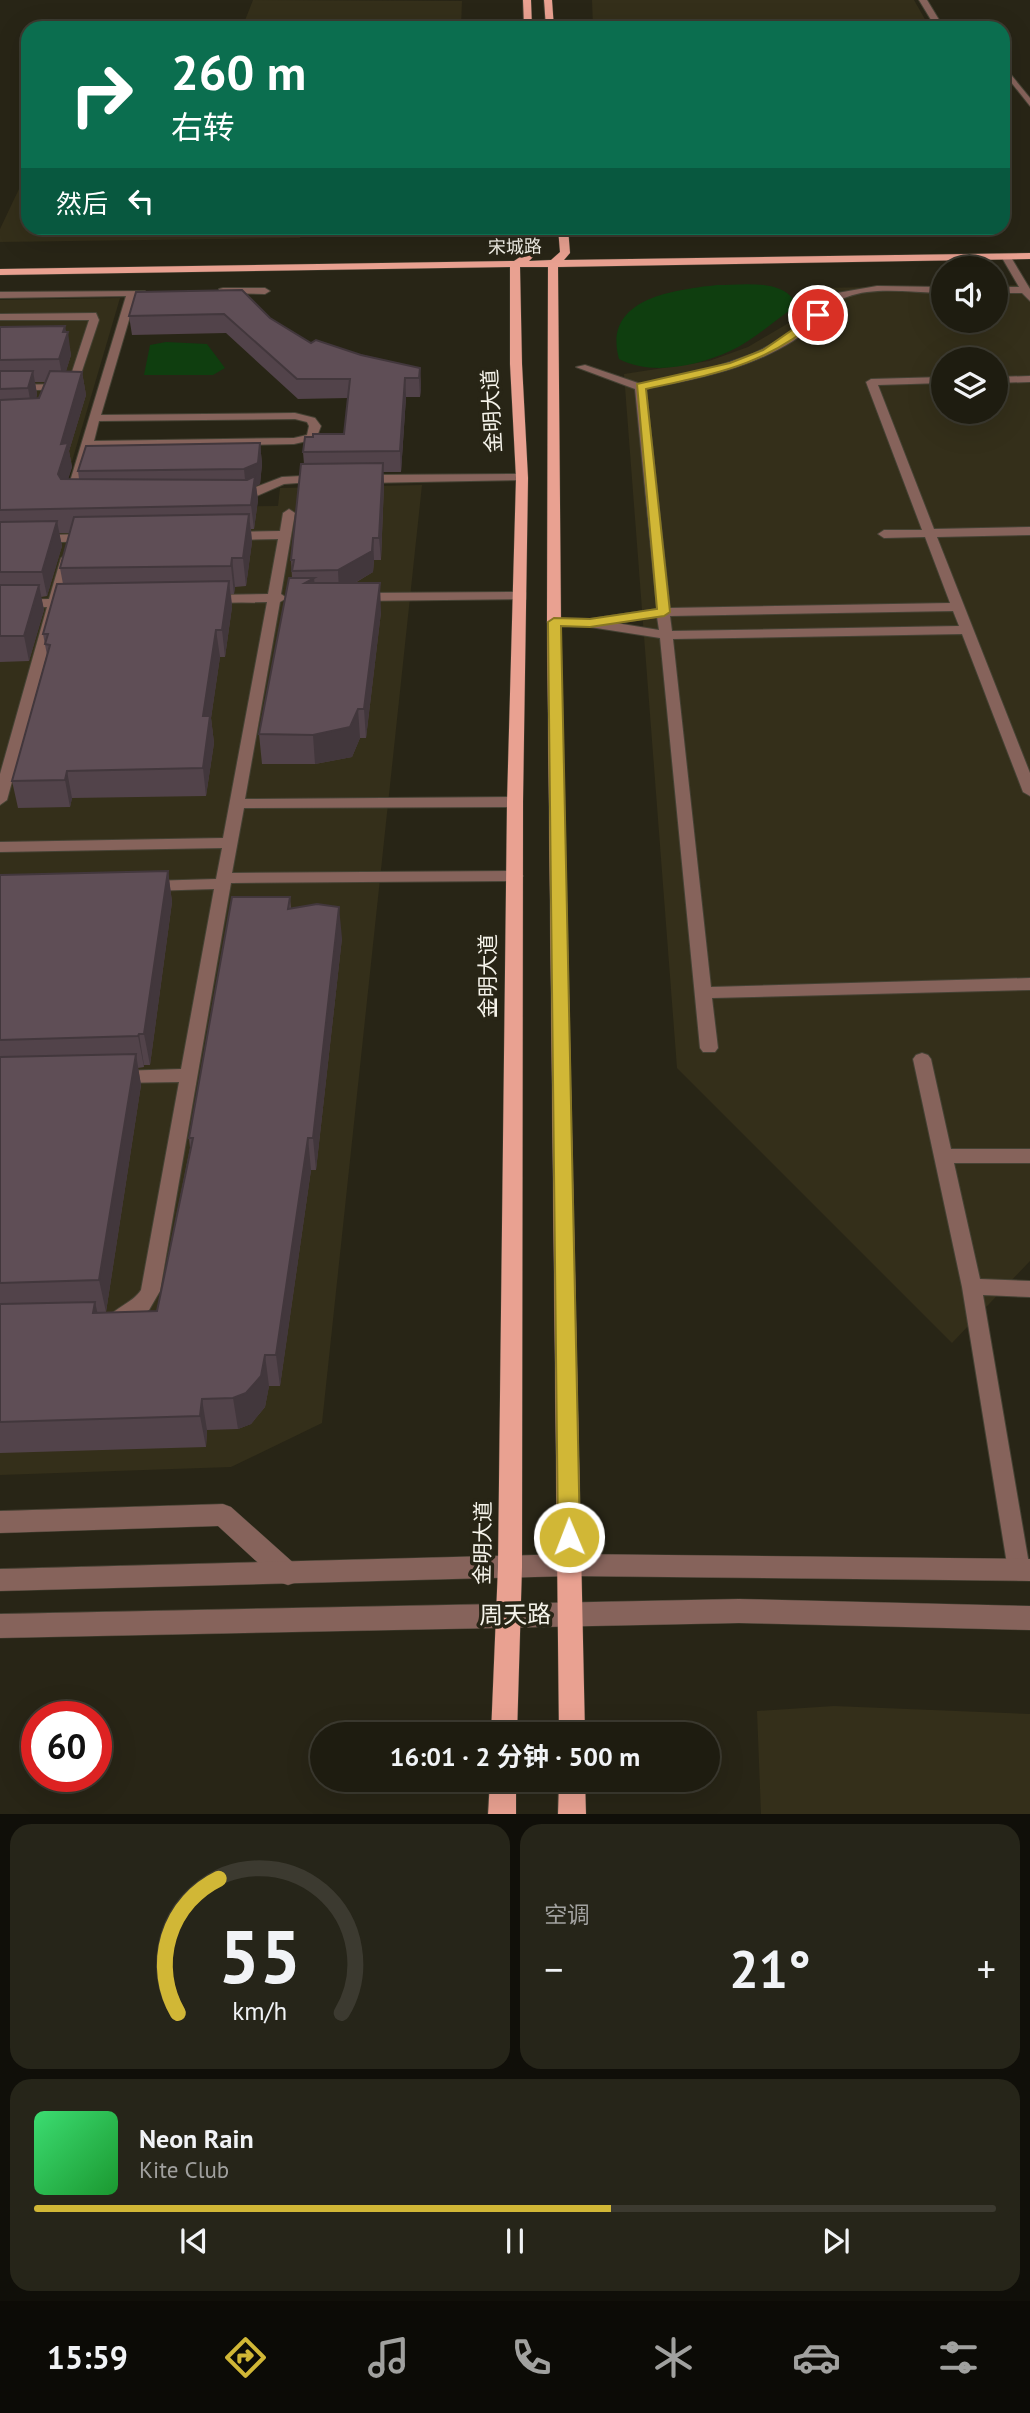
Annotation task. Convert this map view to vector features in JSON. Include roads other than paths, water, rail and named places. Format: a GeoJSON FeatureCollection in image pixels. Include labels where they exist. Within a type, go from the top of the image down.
{"type":"FeatureCollection","features":[{"type":"Feature","properties":{"kind":"main road"},"geometry":{"type":"LineString","coordinates":[[527,0],[528,21]]}},
{"type":"Feature","properties":{"kind":"main road"},"geometry":{"type":"LineString","coordinates":[[548,0],[550,21]]}},
{"type":"Feature","properties":{"kind":"main road","name":"金明大道"},"geometry":{"type":"LineString","coordinates":[[504,1722],[510,1567],[515,802],[521,596],[522,478],[516,364],[523,259],[529,235]]}},
{"type":"Feature","properties":{"kind":"main road"},"geometry":{"type":"LineString","coordinates":[[563,235],[559,259],[554,622],[572,1722]]}},
{"type":"Feature","properties":{"kind":"main road","name":"宋城路"},"geometry":{"type":"LineString","coordinates":[[0,272],[1030,247]]}},
{"type":"Feature","properties":{"kind":"main road","name":"宋城路"},"geometry":{"type":"LineString","coordinates":[[1008,256],[1030,256]]}},
{"type":"Feature","properties":{"kind":"main road","name":"宋城路"},"geometry":{"type":"LineString","coordinates":[[0,262],[931,257]]}},
{"type":"Feature","properties":{"kind":"main road"},"geometry":{"type":"LineString","coordinates":[[502,1814],[503,1792]]}},
{"type":"Feature","properties":{"kind":"main road"},"geometry":{"type":"LineString","coordinates":[[572,1792],[572,1814]]}},
{"type":"Feature","properties":{"kind":"street"},"geometry":{"type":"LineString","coordinates":[[0,1522],[223,1515],[288,1574]]}},
{"type":"Feature","properties":{"kind":"street"},"geometry":{"type":"LineString","coordinates":[[0,1580],[570,1565],[1024,1570]]}},
{"type":"Feature","properties":{"kind":"street","name":"周天路"},"geometry":{"type":"LineString","coordinates":[[0,1626],[739,1611],[1030,1618]]}},
{"type":"Feature","properties":{"kind":"lane"},"geometry":{"type":"LineString","coordinates":[[923,0],[936,21]]}},
{"type":"Feature","properties":{"kind":"lane"},"geometry":{"type":"LineString","coordinates":[[1010,76],[1030,104]]}},
{"type":"Feature","properties":{"kind":"lane"},"geometry":{"type":"LineString","coordinates":[[1008,259],[1028,294]]}},
{"type":"Feature","properties":{"kind":"lane"},"geometry":{"type":"LineString","coordinates":[[212,291],[265,290]]}},
{"type":"Feature","properties":{"kind":"lane"},"geometry":{"type":"LineString","coordinates":[[581,367],[640,387],[734,365],[767,352],[794,335],[841,295],[857,291],[931,290]]}},
{"type":"Feature","properties":{"kind":"lane"},"geometry":{"type":"LineString","coordinates":[[0,295],[159,292]]}},
{"type":"Feature","properties":{"kind":"lane"},"geometry":{"type":"LineString","coordinates":[[1008,292],[1028,294]]}},
{"type":"Feature","properties":{"kind":"lane"},"geometry":{"type":"LineString","coordinates":[[84,499],[71,499],[132,293]]}},
{"type":"Feature","properties":{"kind":"lane"},"geometry":{"type":"LineString","coordinates":[[0,317],[92,316],[94,320],[72,387],[47,392],[0,388]]}},
{"type":"Feature","properties":{"kind":"lane"},"geometry":{"type":"LineString","coordinates":[[1008,380],[1030,379]]}},
{"type":"Feature","properties":{"kind":"lane"},"geometry":{"type":"LineString","coordinates":[[931,380],[871,382],[1030,792]]}},
{"type":"Feature","properties":{"kind":"lane"},"geometry":{"type":"LineString","coordinates":[[640,387],[709,1048]]}},
{"type":"Feature","properties":{"kind":"lane"},"geometry":{"type":"LineString","coordinates":[[85,445],[294,441],[312,437],[315,426],[310,420],[295,416],[93,418]]}},
{"type":"Feature","properties":{"kind":"lane"},"geometry":{"type":"LineString","coordinates":[[357,479],[522,478]]}},
{"type":"Feature","properties":{"kind":"lane"},"geometry":{"type":"LineString","coordinates":[[221,497],[249,497],[275,483],[289,480],[330,479]]}},
{"type":"Feature","properties":{"kind":"lane"},"geometry":{"type":"LineString","coordinates":[[103,1323],[116,1322],[130,1314],[142,1304],[150,1290],[289,513]]}},
{"type":"Feature","properties":{"kind":"lane"},"geometry":{"type":"LineString","coordinates":[[884,534],[1030,531]]}},
{"type":"Feature","properties":{"kind":"lane"},"geometry":{"type":"LineString","coordinates":[[219,536],[285,535]]}},
{"type":"Feature","properties":{"kind":"lane"},"geometry":{"type":"LineString","coordinates":[[0,800],[72,538]]}},
{"type":"Feature","properties":{"kind":"lane"},"geometry":{"type":"LineString","coordinates":[[0,540],[99,538]]}},
{"type":"Feature","properties":{"kind":"lane"},"geometry":{"type":"LineString","coordinates":[[342,598],[521,596]]}},
{"type":"Feature","properties":{"kind":"lane"},"geometry":{"type":"LineString","coordinates":[[192,600],[301,598]]}},
{"type":"Feature","properties":{"kind":"lane"},"geometry":{"type":"LineString","coordinates":[[0,604],[82,602]]}},
{"type":"Feature","properties":{"kind":"lane"},"geometry":{"type":"LineString","coordinates":[[590,623],[664,612],[959,607]]}},
{"type":"Feature","properties":{"kind":"lane"},"geometry":{"type":"LineString","coordinates":[[554,622],[590,623],[666,635],[968,630]]}},
{"type":"Feature","properties":{"kind":"lane"},"geometry":{"type":"LineString","coordinates":[[237,804],[515,802]]}},
{"type":"Feature","properties":{"kind":"lane"},"geometry":{"type":"LineString","coordinates":[[0,847],[230,843]]}},
{"type":"Feature","properties":{"kind":"lane"},"geometry":{"type":"LineString","coordinates":[[139,886],[223,881],[515,876]]}},
{"type":"Feature","properties":{"kind":"lane"},"geometry":{"type":"LineString","coordinates":[[704,993],[1030,984]]}},
{"type":"Feature","properties":{"kind":"lane"},"geometry":{"type":"LineString","coordinates":[[922,1059],[972,1287],[1024,1570]]}},
{"type":"Feature","properties":{"kind":"lane"},"geometry":{"type":"LineString","coordinates":[[94,1077],[188,1075]]}},
{"type":"Feature","properties":{"kind":"lane"},"geometry":{"type":"LineString","coordinates":[[945,1156],[1030,1156]]}},
{"type":"Feature","properties":{"kind":"lane"},"geometry":{"type":"LineString","coordinates":[[972,1287],[1030,1289]]}}]}
